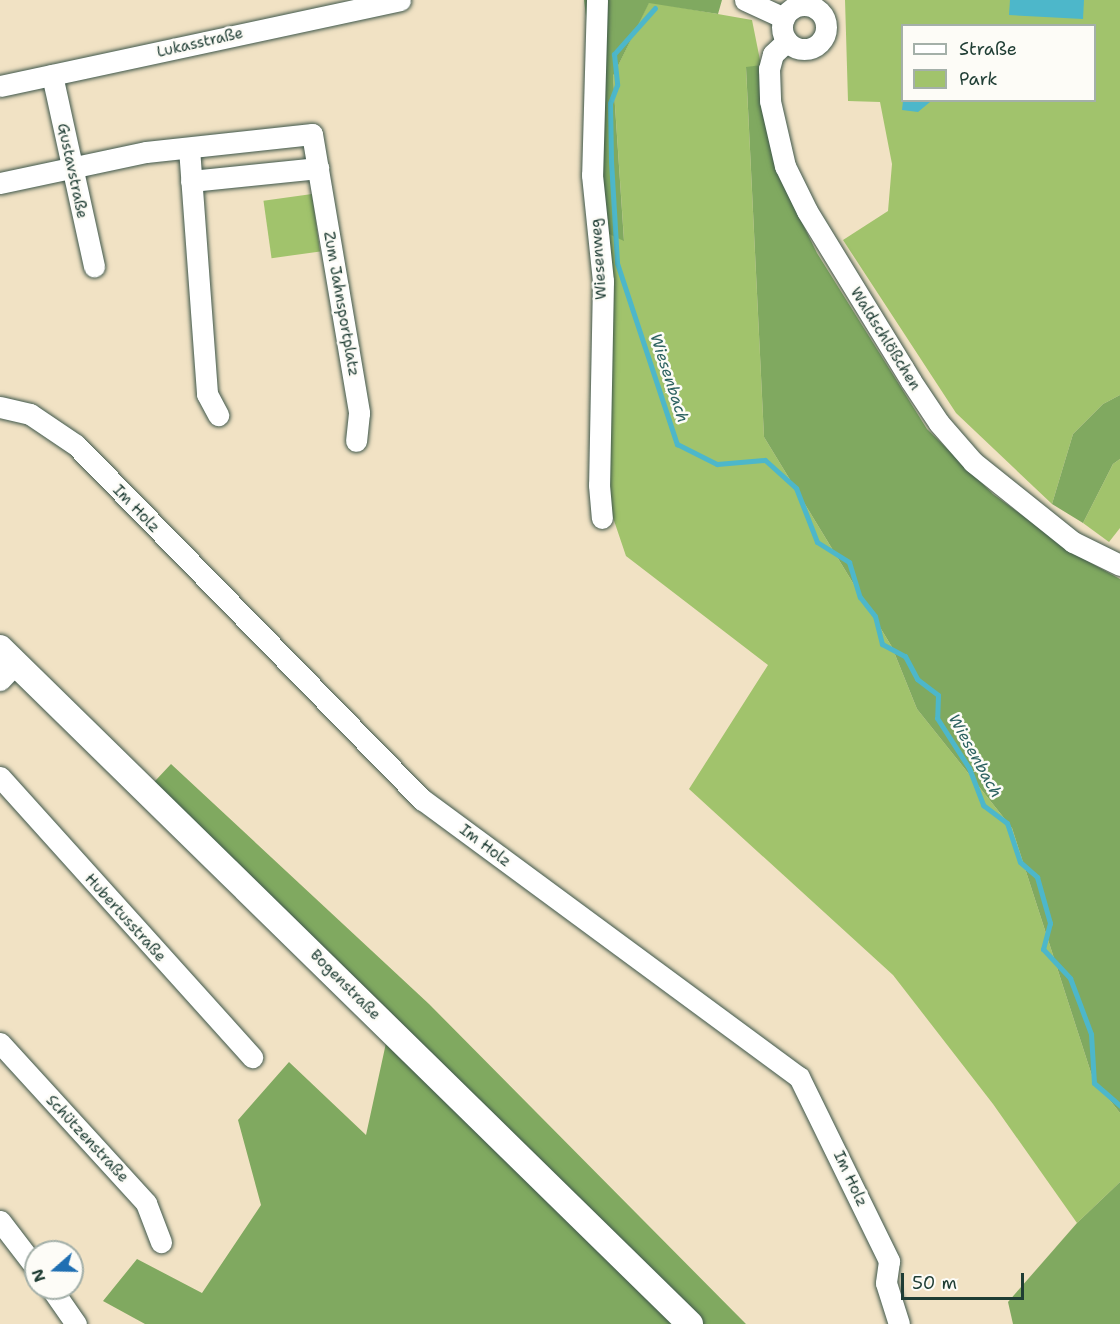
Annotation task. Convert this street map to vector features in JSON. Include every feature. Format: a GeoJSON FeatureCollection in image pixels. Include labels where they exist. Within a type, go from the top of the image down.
{"type":"FeatureCollection","features":[{"type":"Feature","properties":{"kind":"main road","name":"Bogenstraße"},"geometry":{"type":"LineString","coordinates":[[5,663],[690,1324]]}},
{"type":"Feature","properties":{"kind":"street","name":"Lukasstraße"},"geometry":{"type":"LineString","coordinates":[[0,86],[400,0]]}},
{"type":"Feature","properties":{"kind":"street","name":"Wiesenweg"},"geometry":{"type":"LineString","coordinates":[[597,0],[592,175],[603,281],[599,485],[602,518]]}},
{"type":"Feature","properties":{"kind":"street"},"geometry":{"type":"LineString","coordinates":[[745,0],[784,18]]}},
{"type":"Feature","properties":{"kind":"street"},"geometry":{"type":"LineString","coordinates":[[797,6],[814,7],[825,20],[824,37],[812,48],[795,48],[786,42],[784,18],[797,6]]}},
{"type":"Feature","properties":{"kind":"street","name":"Waldschlößchen"},"geometry":{"type":"LineString","coordinates":[[786,42],[773,54],[769,69],[770,101],[785,166],[807,212],[911,381],[939,423],[973,462],[1073,542],[1120,565]]}},
{"type":"Feature","properties":{"kind":"street","name":"Gustavstraße"},"geometry":{"type":"LineString","coordinates":[[52,75],[94,266]]}},
{"type":"Feature","properties":{"kind":"street","name":"Zum Jahnsportplatz"},"geometry":{"type":"LineString","coordinates":[[0,183],[147,152],[312,134],[359,413],[356,441]]}},
{"type":"Feature","properties":{"kind":"street"},"geometry":{"type":"LineString","coordinates":[[189,148],[207,394],[218,415]]}},
{"type":"Feature","properties":{"kind":"street"},"geometry":{"type":"LineString","coordinates":[[192,182],[318,168]]}},
{"type":"Feature","properties":{"kind":"street","name":"Im Holz"},"geometry":{"type":"LineString","coordinates":[[0,407],[30,414],[76,445],[423,800],[800,1077],[889,1261],[886,1283],[899,1324]]}},
{"type":"Feature","properties":{"kind":"street","name":"Hubertusstraße"},"geometry":{"type":"LineString","coordinates":[[0,777],[252,1057]]}},
{"type":"Feature","properties":{"kind":"street","name":"Schützenstraße"},"geometry":{"type":"LineString","coordinates":[[0,1043],[146,1203],[161,1242]]}},
{"type":"Feature","properties":{"kind":"street"},"geometry":{"type":"LineString","coordinates":[[0,1221],[24,1252]]}},
{"type":"Feature","properties":{"kind":"street"},"geometry":{"type":"LineString","coordinates":[[59,1300],[75,1324]]}},
{"type":"Feature","properties":{"kind":"green space"},"geometry":{"type":"Polygon","coordinates":[[[584,0],[722,0],[718,14],[649,3],[613,76],[624,241],[602,231],[593,74],[584,0]]]}},
{"type":"Feature","properties":{"kind":"green space"},"geometry":{"type":"Polygon","coordinates":[[[845,0],[1120,0],[1120,395],[1103,404],[1073,434],[1052,504],[956,413],[843,240],[888,211],[892,164],[880,102],[848,101],[845,0]]]}},
{"type":"Feature","properties":{"kind":"green space"},"geometry":{"type":"Polygon","coordinates":[[[649,2],[752,20],[761,65],[746,68],[764,437],[892,647],[917,709],[1012,828],[1093,1079],[1120,1113],[1120,1182],[1077,1223],[993,1104],[893,975],[689,789],[768,665],[626,556],[605,494],[602,231],[624,240],[613,76],[649,2]]]}},
{"type":"Feature","properties":{"kind":"green space"},"geometry":{"type":"Polygon","coordinates":[[[761,65],[776,170],[817,253],[927,429],[993,494],[1078,556],[1120,579],[1120,1113],[1093,1079],[1012,828],[917,709],[892,647],[764,437],[746,67],[761,65]]]}},
{"type":"Feature","properties":{"kind":"green space"},"geometry":{"type":"Polygon","coordinates":[[[312,194],[320,251],[272,258],[263,201],[312,194]]]}},
{"type":"Feature","properties":{"kind":"green space"},"geometry":{"type":"Polygon","coordinates":[[[1120,395],[1120,459],[1113,464],[1083,523],[1052,504],[1073,434],[1103,404],[1120,395]]]}},
{"type":"Feature","properties":{"kind":"green space"},"geometry":{"type":"Polygon","coordinates":[[[1120,459],[1120,528],[1109,542],[1083,523],[1113,464],[1120,459]]]}},
{"type":"Feature","properties":{"kind":"green space"},"geometry":{"type":"Polygon","coordinates":[[[171,764],[429,1004],[746,1324],[145,1324],[103,1301],[137,1259],[202,1293],[261,1205],[238,1120],[289,1062],[366,1135],[386,1043],[141,796],[171,764]]]}},
{"type":"Feature","properties":{"kind":"green space"},"geometry":{"type":"Polygon","coordinates":[[[1120,1182],[1120,1324],[1013,1324],[1008,1302],[1077,1223],[1120,1182]]]}},
{"type":"Feature","properties":{"kind":"water"},"geometry":{"type":"Polygon","coordinates":[[[1010,0],[1084,0],[1083,19],[1009,15],[1010,0]]]}},
{"type":"Feature","properties":{"kind":"water"},"geometry":{"type":"Polygon","coordinates":[[[903,102],[930,102],[918,112],[902,110],[903,102]]]}},
{"type":"Feature","properties":{"kind":"waterway","name":"Wiesenbach"},"geometry":{"type":"LineString","coordinates":[[655,8],[614,54],[617,85],[610,103],[611,161],[617,263],[677,444],[717,464],[765,460],[796,488],[817,542],[849,562],[860,597],[875,616],[882,644],[905,656],[917,679],[938,695],[937,718],[969,768],[983,805],[1007,823],[1020,862],[1037,877],[1050,923],[1043,949],[1070,978],[1091,1034],[1094,1083],[1120,1106]]}}]}
